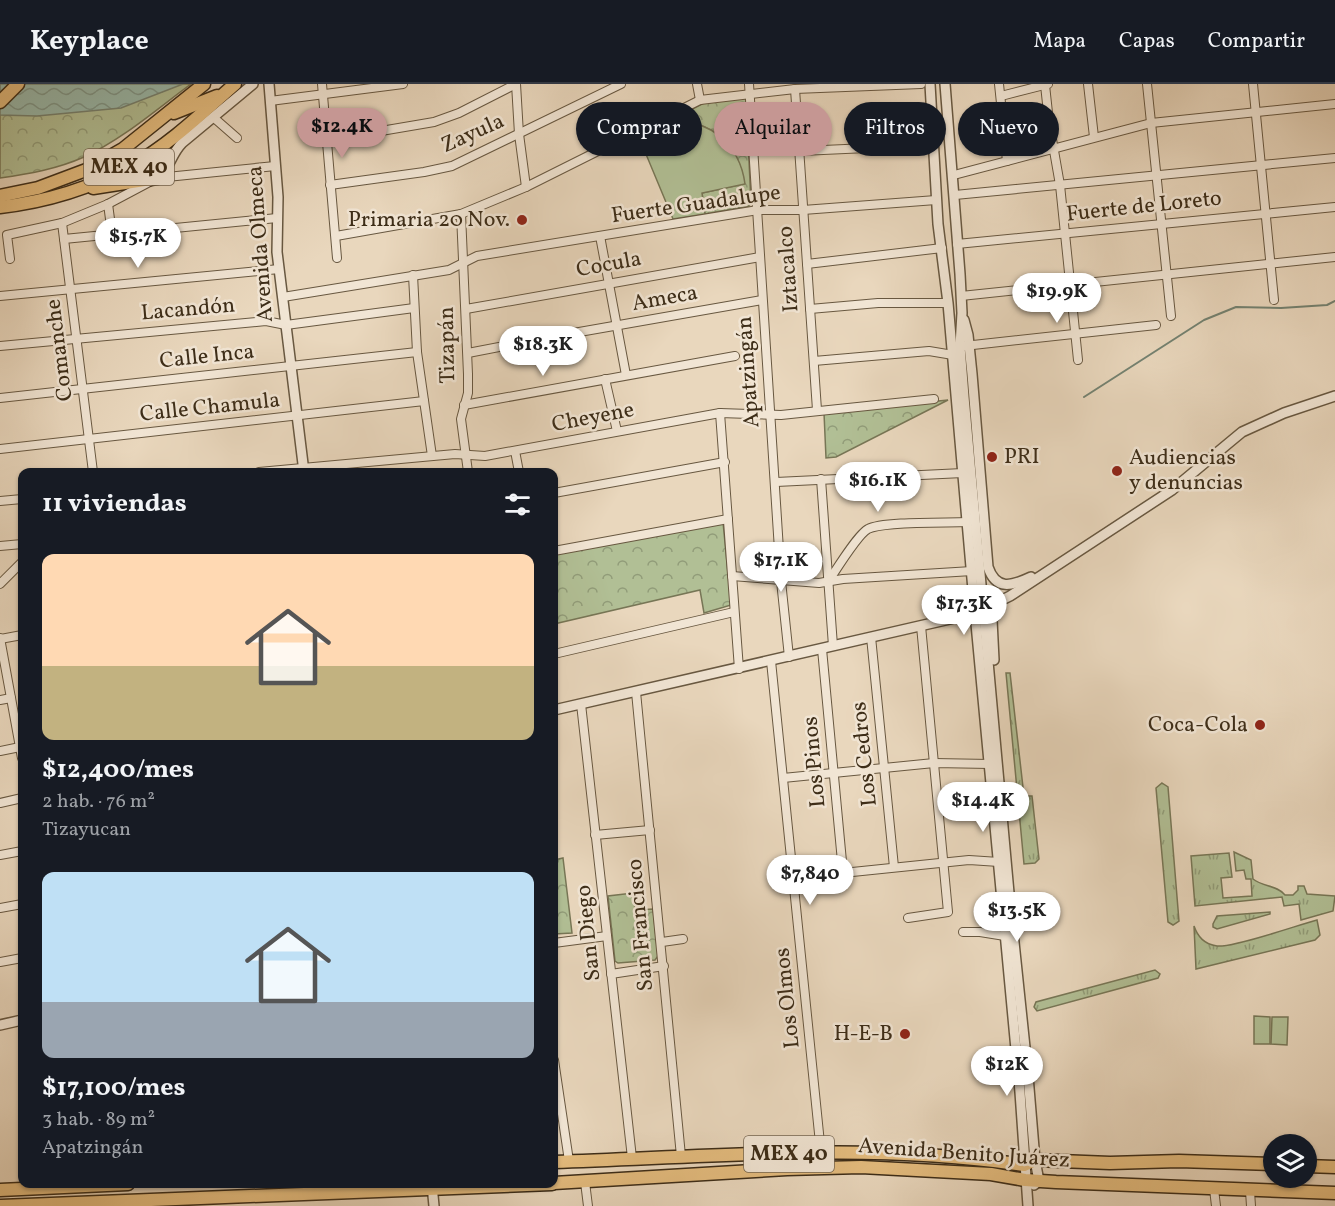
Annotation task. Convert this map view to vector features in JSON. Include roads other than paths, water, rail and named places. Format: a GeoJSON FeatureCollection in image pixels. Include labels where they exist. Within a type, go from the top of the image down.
{"type":"FeatureCollection","features":[{"type":"Feature","properties":{"kind":"main road"},"geometry":{"type":"LineString","coordinates":[[0,102],[18,84]]}},
{"type":"Feature","properties":{"kind":"main road","name":"MEX 40"},"geometry":{"type":"LineString","coordinates":[[0,196],[38,188],[86,170],[123,149],[204,84]]}},
{"type":"Feature","properties":{"kind":"main road"},"geometry":{"type":"LineString","coordinates":[[165,117],[230,88]]}},
{"type":"Feature","properties":{"kind":"main road","name":"MEX 40"},"geometry":{"type":"LineString","coordinates":[[0,207],[40,200],[74,190],[130,166],[180,131],[230,88]]}},
{"type":"Feature","properties":{"kind":"main road"},"geometry":{"type":"LineString","coordinates":[[74,190],[157,178]]}},
{"type":"Feature","properties":{"kind":"main road"},"geometry":{"type":"LineString","coordinates":[[787,1169],[821,1153]]}},
{"type":"Feature","properties":{"kind":"main road","name":"Avenida Benito Juárez"},"geometry":{"type":"LineString","coordinates":[[558,1162],[821,1153],[946,1156],[1029,1163],[1179,1161],[1263,1164]]}},
{"type":"Feature","properties":{"kind":"main road"},"geometry":{"type":"LineString","coordinates":[[1317,1166],[1335,1167]]}},
{"type":"Feature","properties":{"kind":"main road","name":"Avenida Benito Juárez"},"geometry":{"type":"LineString","coordinates":[[558,1184],[787,1169],[887,1168],[991,1174],[1026,1185],[1039,1181],[1335,1193]]}},
{"type":"Feature","properties":{"kind":"main road"},"geometry":{"type":"LineString","coordinates":[[0,1190],[43,1188]]}},
{"type":"Feature","properties":{"kind":"main road","name":"Avenida Benito Juárez"},"geometry":{"type":"LineString","coordinates":[[1,1206],[259,1200],[397,1188]]}},
{"type":"Feature","properties":{"kind":"street"},"geometry":{"type":"LineString","coordinates":[[10,259],[7,235],[62,223],[108,204],[157,178],[170,166],[176,150],[253,84]]}},
{"type":"Feature","properties":{"kind":"street","name":"Avenida Olmeca"},"geometry":{"type":"LineString","coordinates":[[269,84],[278,197],[279,269],[303,468]]}},
{"type":"Feature","properties":{"kind":"street"},"geometry":{"type":"LineString","coordinates":[[322,84],[337,258]]}},
{"type":"Feature","properties":{"kind":"street"},"geometry":{"type":"LineString","coordinates":[[270,101],[403,84]]}},
{"type":"Feature","properties":{"kind":"street"},"geometry":{"type":"LineString","coordinates":[[328,140],[434,122],[459,113],[516,84],[519,134],[526,187]]}},
{"type":"Feature","properties":{"kind":"street","name":"Zayula"},"geometry":{"type":"LineString","coordinates":[[330,185],[452,166],[621,84]]}},
{"type":"Feature","properties":{"kind":"street"},"geometry":{"type":"LineString","coordinates":[[697,84],[700,100]]}},
{"type":"Feature","properties":{"kind":"street","name":"Apatzingán"},"geometry":{"type":"LineString","coordinates":[[749,84],[781,580],[789,657]]}},
{"type":"Feature","properties":{"kind":"street"},"geometry":{"type":"LineString","coordinates":[[336,236],[461,214],[526,187],[700,100],[795,89],[921,84]]}},
{"type":"Feature","properties":{"kind":"street"},"geometry":{"type":"LineString","coordinates":[[930,84],[931,102]]}},
{"type":"Feature","properties":{"kind":"street"},"geometry":{"type":"LineString","coordinates":[[945,84],[954,175],[965,346],[972,571],[992,703],[1028,1076],[1029,1163],[1026,1185],[1028,1206]]}},
{"type":"Feature","properties":{"kind":"street"},"geometry":{"type":"LineString","coordinates":[[999,84],[1007,161]]}},
{"type":"Feature","properties":{"kind":"street"},"geometry":{"type":"LineString","coordinates":[[1088,84],[1094,137]]}},
{"type":"Feature","properties":{"kind":"street"},"geometry":{"type":"LineString","coordinates":[[1147,84],[1172,316]]}},
{"type":"Feature","properties":{"kind":"street"},"geometry":{"type":"LineString","coordinates":[[1252,84],[1274,300]]}},
{"type":"Feature","properties":{"kind":"street"},"geometry":{"type":"LineString","coordinates":[[1000,96],[1047,85],[1049,102]]}},
{"type":"Feature","properties":{"kind":"street","name":"Iztacalco"},"geometry":{"type":"LineString","coordinates":[[795,89],[796,102]]}},
{"type":"Feature","properties":{"kind":"street"},"geometry":{"type":"LineString","coordinates":[[1059,147],[1150,123],[1335,104]]}},
{"type":"Feature","properties":{"kind":"street"},"geometry":{"type":"LineString","coordinates":[[213,117],[237,138]]}},
{"type":"Feature","properties":{"kind":"street","name":"Iztacalco"},"geometry":{"type":"LineString","coordinates":[[801,156],[817,410]]}},
{"type":"Feature","properties":{"kind":"street"},"geometry":{"type":"LineString","coordinates":[[934,156],[938,224],[948,303],[963,473],[972,523],[990,764],[1022,1112],[1029,1163],[1039,1181]]}},
{"type":"Feature","properties":{"kind":"street"},"geometry":{"type":"LineString","coordinates":[[954,175],[1025,156]]}},
{"type":"Feature","properties":{"kind":"street"},"geometry":{"type":"LineString","coordinates":[[1055,156],[1078,360]]}},
{"type":"Feature","properties":{"kind":"street"},"geometry":{"type":"LineString","coordinates":[[955,195],[1335,158]]}},
{"type":"Feature","properties":{"kind":"street"},"geometry":{"type":"LineString","coordinates":[[157,178],[275,166]]}},
{"type":"Feature","properties":{"kind":"street","name":"Fuerte Guadalupe"},"geometry":{"type":"LineString","coordinates":[[283,297],[449,270],[477,256],[758,210],[803,210],[936,200]]}},
{"type":"Feature","properties":{"kind":"street"},"geometry":{"type":"LineString","coordinates":[[108,204],[111,234]]}},
{"type":"Feature","properties":{"kind":"street","name":"Fuerte de Loreto"},"geometry":{"type":"LineString","coordinates":[[957,244],[1335,207]]}},
{"type":"Feature","properties":{"kind":"street","name":"Tizapán"},"geometry":{"type":"LineString","coordinates":[[461,214],[468,353],[468,387],[461,419],[467,468]]}},
{"type":"Feature","properties":{"kind":"street"},"geometry":{"type":"LineString","coordinates":[[938,224],[941,218],[947,216],[956,221]]}},
{"type":"Feature","properties":{"kind":"street"},"geometry":{"type":"LineString","coordinates":[[64,239],[277,218]]}},
{"type":"Feature","properties":{"kind":"street","name":"Comanche"},"geometry":{"type":"LineString","coordinates":[[62,223],[92,468]]}},
{"type":"Feature","properties":{"kind":"street"},"geometry":{"type":"LineString","coordinates":[[600,236],[615,326],[626,375]]}},
{"type":"Feature","properties":{"kind":"street"},"geometry":{"type":"LineString","coordinates":[[807,264],[942,248]]}},
{"type":"Feature","properties":{"kind":"street","name":"Cocula"},"geometry":{"type":"LineString","coordinates":[[466,309],[759,257]]}},
{"type":"Feature","properties":{"kind":"street"},"geometry":{"type":"LineString","coordinates":[[961,296],[1335,257]]}},
{"type":"Feature","properties":{"kind":"street"},"geometry":{"type":"LineString","coordinates":[[0,296],[279,269]]}},
{"type":"Feature","properties":{"kind":"street"},"geometry":{"type":"LineString","coordinates":[[945,276],[948,280],[953,280],[960,274]]}},
{"type":"Feature","properties":{"kind":"street"},"geometry":{"type":"LineString","coordinates":[[413,275],[417,352],[432,456]]}},
{"type":"Feature","properties":{"kind":"street","name":"Ameca"},"geometry":{"type":"LineString","coordinates":[[468,353],[762,300]]}},
{"type":"Feature","properties":{"kind":"street"},"geometry":{"type":"LineString","coordinates":[[810,309],[878,303],[948,303]]}},
{"type":"Feature","properties":{"kind":"street","name":"Lacandón"},"geometry":{"type":"LineString","coordinates":[[0,346],[266,321],[286,325],[414,308]]}},
{"type":"Feature","properties":{"kind":"street"},"geometry":{"type":"LineString","coordinates":[[965,346],[1156,325]]}},
{"type":"Feature","properties":{"kind":"street"},"geometry":{"type":"LineString","coordinates":[[965,346],[978,452],[988,567],[993,578],[1004,585],[1017,583],[1059,562]]}},
{"type":"Feature","properties":{"kind":"street"},"geometry":{"type":"LineString","coordinates":[[814,361],[929,351],[953,355]]}},
{"type":"Feature","properties":{"kind":"street","name":"Calle Inca"},"geometry":{"type":"LineString","coordinates":[[0,398],[417,352]]}},
{"type":"Feature","properties":{"kind":"street"},"geometry":{"type":"LineString","coordinates":[[464,405],[735,356]]}},
{"type":"Feature","properties":{"kind":"street"},"geometry":{"type":"LineString","coordinates":[[605,379],[617,431]]}},
{"type":"Feature","properties":{"kind":"street"},"geometry":{"type":"LineString","coordinates":[[558,709],[739,669],[979,611],[1000,602],[1172,490],[1242,432],[1284,413],[1335,396]]}},
{"type":"Feature","properties":{"kind":"street","name":"Cheyene"},"geometry":{"type":"LineString","coordinates":[[321,468],[432,456],[485,456],[720,413],[771,415],[934,399]]}},
{"type":"Feature","properties":{"kind":"street","name":"Calle Chamula"},"geometry":{"type":"LineString","coordinates":[[0,449],[424,401]]}},
{"type":"Feature","properties":{"kind":"street"},"geometry":{"type":"LineString","coordinates":[[720,413],[739,669]]}},
{"type":"Feature","properties":{"kind":"street"},"geometry":{"type":"LineString","coordinates":[[515,451],[518,468]]}},
{"type":"Feature","properties":{"kind":"street"},"geometry":{"type":"LineString","coordinates":[[970,462],[978,452]]}},
{"type":"Feature","properties":{"kind":"street"},"geometry":{"type":"LineString","coordinates":[[558,492],[725,462]]}},
{"type":"Feature","properties":{"kind":"street"},"geometry":{"type":"LineString","coordinates":[[776,482],[963,473]]}},
{"type":"Feature","properties":{"kind":"street"},"geometry":{"type":"LineString","coordinates":[[821,479],[833,646]]}},
{"type":"Feature","properties":{"kind":"street"},"geometry":{"type":"LineString","coordinates":[[0,501],[18,499]]}},
{"type":"Feature","properties":{"kind":"street"},"geometry":{"type":"LineString","coordinates":[[828,582],[868,529],[885,525],[972,523],[984,511]]}},
{"type":"Feature","properties":{"kind":"street"},"geometry":{"type":"LineString","coordinates":[[558,550],[728,519]]}},
{"type":"Feature","properties":{"kind":"street"},"geometry":{"type":"LineString","coordinates":[[0,546],[18,544]]}},
{"type":"Feature","properties":{"kind":"street"},"geometry":{"type":"LineString","coordinates":[[0,584],[18,566]]}},
{"type":"Feature","properties":{"kind":"street"},"geometry":{"type":"LineString","coordinates":[[732,576],[811,584],[843,579],[972,571]]}},
{"type":"Feature","properties":{"kind":"street"},"geometry":{"type":"LineString","coordinates":[[992,703],[995,666],[992,620],[1000,602]]}},
{"type":"Feature","properties":{"kind":"street"},"geometry":{"type":"LineString","coordinates":[[558,653],[734,612]]}},
{"type":"Feature","properties":{"kind":"street"},"geometry":{"type":"LineString","coordinates":[[908,918],[948,912],[921,626]]}},
{"type":"Feature","properties":{"kind":"street"},"geometry":{"type":"LineString","coordinates":[[18,636],[0,639],[18,736]]}},
{"type":"Feature","properties":{"kind":"street","name":"Los Cedros"},"geometry":{"type":"LineString","coordinates":[[872,637],[894,867]]}},
{"type":"Feature","properties":{"kind":"street","name":"Los Pinos"},"geometry":{"type":"LineString","coordinates":[[822,649],[843,872]]}},
{"type":"Feature","properties":{"kind":"street","name":"Los Olmos"},"geometry":{"type":"LineString","coordinates":[[771,661],[821,1153]]}},
{"type":"Feature","properties":{"kind":"street","name":"San Francisco"},"geometry":{"type":"LineString","coordinates":[[636,692],[681,1156]]}},
{"type":"Feature","properties":{"kind":"street"},"geometry":{"type":"LineString","coordinates":[[0,700],[11,698]]}},
{"type":"Feature","properties":{"kind":"street","name":"San Diego"},"geometry":{"type":"LineString","coordinates":[[581,704],[632,1158]]}},
{"type":"Feature","properties":{"kind":"street"},"geometry":{"type":"LineString","coordinates":[[0,751],[18,747]]}},
{"type":"Feature","properties":{"kind":"street"},"geometry":{"type":"LineString","coordinates":[[783,778],[934,763],[990,764]]}},
{"type":"Feature","properties":{"kind":"street"},"geometry":{"type":"LineString","coordinates":[[0,803],[18,799]]}},
{"type":"Feature","properties":{"kind":"street"},"geometry":{"type":"LineString","coordinates":[[595,835],[650,830]]}},
{"type":"Feature","properties":{"kind":"street"},"geometry":{"type":"LineString","coordinates":[[0,855],[18,852]]}},
{"type":"Feature","properties":{"kind":"street"},"geometry":{"type":"LineString","coordinates":[[794,878],[943,862],[969,860],[999,862]]}},
{"type":"Feature","properties":{"kind":"street"},"geometry":{"type":"LineString","coordinates":[[0,908],[18,905]]}},
{"type":"Feature","properties":{"kind":"street"},"geometry":{"type":"LineString","coordinates":[[963,932],[1005,936]]}},
{"type":"Feature","properties":{"kind":"street"},"geometry":{"type":"LineString","coordinates":[[558,942],[607,936]]}},
{"type":"Feature","properties":{"kind":"street"},"geometry":{"type":"LineString","coordinates":[[662,942],[684,939]]}},
{"type":"Feature","properties":{"kind":"street"},"geometry":{"type":"LineString","coordinates":[[1007,957],[1007,952],[1018,982]]}},
{"type":"Feature","properties":{"kind":"street"},"geometry":{"type":"LineString","coordinates":[[0,962],[18,959]]}},
{"type":"Feature","properties":{"kind":"street"},"geometry":{"type":"LineString","coordinates":[[611,974],[663,966]]}},
{"type":"Feature","properties":{"kind":"street"},"geometry":{"type":"LineString","coordinates":[[0,1025],[18,1021]]}},
{"type":"Feature","properties":{"kind":"street"},"geometry":{"type":"LineString","coordinates":[[558,1087],[569,1161]]}},
{"type":"Feature","properties":{"kind":"street"},"geometry":{"type":"LineString","coordinates":[[585,1182],[588,1206]]}},
{"type":"Feature","properties":{"kind":"street"},"geometry":{"type":"LineString","coordinates":[[432,1188],[434,1206]]}},
{"type":"Feature","properties":{"kind":"street"},"geometry":{"type":"LineString","coordinates":[[1214,1189],[1216,1206]]}},
{"type":"Feature","properties":{"kind":"street"},"geometry":{"type":"LineString","coordinates":[[1250,1191],[1251,1206]]}},
{"type":"Feature","properties":{"kind":"water"},"geometry":{"type":"Polygon","coordinates":[[[0,84],[183,84],[121,108],[37,116],[0,115],[0,84]]]}},
{"type":"Feature","properties":{"kind":"waterway"},"geometry":{"type":"LineString","coordinates":[[1084,397],[1204,320],[1236,307],[1281,308],[1327,305],[1335,301]]}},
{"type":"Feature","properties":{"kind":"place","name":"Primaria 20 Nov."},"geometry":{"type":"Point","coordinates":[522,220]}},
{"type":"Feature","properties":{"kind":"place","name":"PRI"},"geometry":{"type":"Point","coordinates":[992,457]}},
{"type":"Feature","properties":{"kind":"place","name":"Audiencias y denuncias"},"geometry":{"type":"Point","coordinates":[1117,471]}},
{"type":"Feature","properties":{"kind":"place","name":"Coca-Cola"},"geometry":{"type":"Point","coordinates":[1260,725]}},
{"type":"Feature","properties":{"kind":"place","name":"H-E-B"},"geometry":{"type":"Point","coordinates":[905,1034]}}]}
